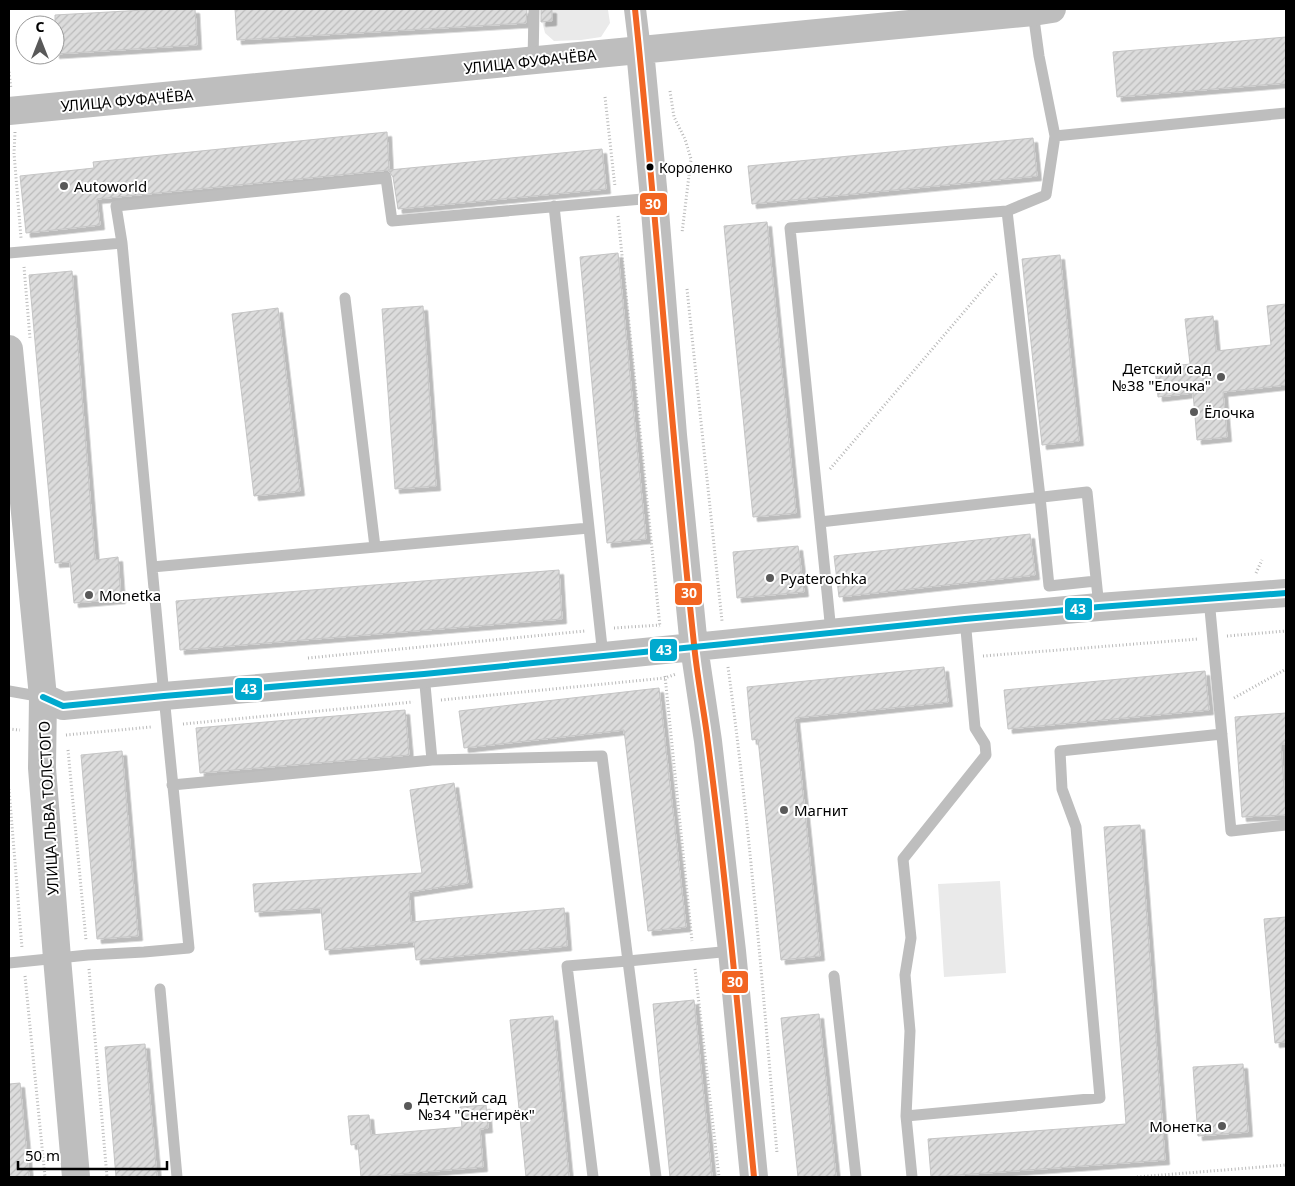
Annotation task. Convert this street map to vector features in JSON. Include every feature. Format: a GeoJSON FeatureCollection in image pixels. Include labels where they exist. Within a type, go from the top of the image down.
{"type":"FeatureCollection","features":[{"type":"Feature","properties":{"kind":"street"},"geometry":{"type":"LineString","coordinates":[[635,9],[654,198],[673,435],[694,645],[708,741],[732,951],[754,1177]]}},
{"type":"Feature","properties":{"kind":"street","name":"УЛИЦА ФУФАЧЁВА"},"geometry":{"type":"LineString","coordinates":[[10,104],[533,62],[1042,11]]}},
{"type":"Feature","properties":{"kind":"street","name":"УЛИЦА ЛЬВА ТОЛСТОГО"},"geometry":{"type":"LineString","coordinates":[[9,349],[43,697],[42,768],[76,1177]]}},
{"type":"Feature","properties":{"kind":"street"},"geometry":{"type":"LineString","coordinates":[[43,697],[63,706],[424,674],[601,642],[661,637],[694,645],[724,644],[965,619],[1098,594],[1209,599],[1286,593]]}},
{"type":"Feature","properties":{"kind":"lane"},"geometry":{"type":"LineString","coordinates":[[533,62],[534,9]]}},
{"type":"Feature","properties":{"kind":"lane"},"geometry":{"type":"LineString","coordinates":[[831,632],[790,228],[1007,211],[1046,196],[1055,136],[1039,56],[1042,11]]}},
{"type":"Feature","properties":{"kind":"lane"},"geometry":{"type":"LineString","coordinates":[[1055,136],[1286,113]]}},
{"type":"Feature","properties":{"kind":"lane"},"geometry":{"type":"LineString","coordinates":[[9,963],[189,948],[172,785],[122,243],[116,206],[386,178],[392,221],[654,198]]}},
{"type":"Feature","properties":{"kind":"lane"},"geometry":{"type":"LineString","coordinates":[[554,206],[601,642]]}},
{"type":"Feature","properties":{"kind":"lane"},"geometry":{"type":"LineString","coordinates":[[820,522],[1040,496],[1087,492],[1098,594],[1048,586],[1040,496],[1007,211]]}},
{"type":"Feature","properties":{"kind":"lane"},"geometry":{"type":"LineString","coordinates":[[9,253],[122,243]]}},
{"type":"Feature","properties":{"kind":"lane"},"geometry":{"type":"LineString","coordinates":[[345,298],[375,548]]}},
{"type":"Feature","properties":{"kind":"lane"},"geometry":{"type":"LineString","coordinates":[[152,567],[589,528]]}},
{"type":"Feature","properties":{"kind":"lane"},"geometry":{"type":"LineString","coordinates":[[1209,599],[1231,831],[1286,825]]}},
{"type":"Feature","properties":{"kind":"lane"},"geometry":{"type":"LineString","coordinates":[[912,1177],[906,1116],[910,1030],[905,975],[911,938],[903,859],[986,755],[985,744],[975,728],[965,619]]}},
{"type":"Feature","properties":{"kind":"lane"},"geometry":{"type":"LineString","coordinates":[[424,674],[432,760]]}},
{"type":"Feature","properties":{"kind":"lane"},"geometry":{"type":"LineString","coordinates":[[9,691],[43,697]]}},
{"type":"Feature","properties":{"kind":"lane"},"geometry":{"type":"LineString","coordinates":[[906,1116],[1100,1098],[1076,827],[1062,789],[1060,751],[1222,734]]}},
{"type":"Feature","properties":{"kind":"lane"},"geometry":{"type":"LineString","coordinates":[[172,785],[432,760],[602,756],[656,1177]]}},
{"type":"Feature","properties":{"kind":"lane"},"geometry":{"type":"LineString","coordinates":[[592,1177],[567,966],[732,951]]}},
{"type":"Feature","properties":{"kind":"lane"},"geometry":{"type":"LineString","coordinates":[[834,976],[856,1177]]}},
{"type":"Feature","properties":{"kind":"lane"},"geometry":{"type":"LineString","coordinates":[[160,989],[177,1177]]}},
{"type":"Feature","properties":{"kind":"path"},"geometry":{"type":"LineString","coordinates":[[9,72],[10,104]]}},
{"type":"Feature","properties":{"kind":"path"},"geometry":{"type":"LineString","coordinates":[[670,91],[674,117],[685,138],[691,158],[682,238]]}},
{"type":"Feature","properties":{"kind":"path"},"geometry":{"type":"LineString","coordinates":[[605,97],[694,955],[719,1177]]}},
{"type":"Feature","properties":{"kind":"path"},"geometry":{"type":"LineString","coordinates":[[816,485],[1012,256]]}},
{"type":"Feature","properties":{"kind":"path"},"geometry":{"type":"LineString","coordinates":[[687,287],[724,644],[742,779],[763,981],[778,1158]]}},
{"type":"Feature","properties":{"kind":"path"},"geometry":{"type":"LineString","coordinates":[[968,658],[1286,631]]}},
{"type":"Feature","properties":{"kind":"path"},"geometry":{"type":"LineString","coordinates":[[9,729],[43,730],[66,735],[666,678],[694,645],[661,637],[307,658]]}},
{"type":"Feature","properties":{"kind":"path"},"geometry":{"type":"LineString","coordinates":[[1220,706],[1286,669]]}},
{"type":"Feature","properties":{"kind":"path"},"geometry":{"type":"LineString","coordinates":[[9,789],[23,962],[45,1177]]}},
{"type":"Feature","properties":{"kind":"path"},"geometry":{"type":"LineString","coordinates":[[1137,1177],[1286,1165]]}},
{"type":"Feature","properties":{"kind":"path"},"geometry":{"type":"LineString","coordinates":[[421,1172],[422,1177]]}},
{"type":"Feature","properties":{"kind":"shaded area"},"geometry":{"type":"Polygon","coordinates":[[[546,9],[607,9],[610,23],[601,37],[554,41],[545,33],[541,17],[546,9]]]}},
{"type":"Feature","properties":{"kind":"shaded area"},"geometry":{"type":"Polygon","coordinates":[[[1000,881],[1006,973],[944,977],[938,884],[1000,881]]]}},
{"type":"Feature","properties":{"kind":"building"},"geometry":{"type":"Polygon","coordinates":[[[195,9],[197,45],[65,53],[65,15],[55,15],[195,9]]]}},
{"type":"Feature","properties":{"kind":"building"},"geometry":{"type":"Polygon","coordinates":[[[235,9],[527,9],[526,23],[237,40],[235,9]]]}},
{"type":"Feature","properties":{"kind":"building"},"geometry":{"type":"Polygon","coordinates":[[[541,9],[552,9],[552,21],[541,22],[541,9]]]}},
{"type":"Feature","properties":{"kind":"building"},"geometry":{"type":"Polygon","coordinates":[[[1286,37],[1286,83],[1117,97],[1113,52],[1286,37]]]}},
{"type":"Feature","properties":{"kind":"building"},"geometry":{"type":"Polygon","coordinates":[[[387,132],[389,170],[97,199],[100,225],[26,233],[20,176],[94,168],[93,162],[387,132]]]}},
{"type":"Feature","properties":{"kind":"building"},"geometry":{"type":"Polygon","coordinates":[[[1033,138],[1037,176],[752,204],[748,166],[1033,138]]]}},
{"type":"Feature","properties":{"kind":"building"},"geometry":{"type":"Polygon","coordinates":[[[602,149],[606,189],[398,209],[393,177],[389,171],[389,170],[602,149]]]}},
{"type":"Feature","properties":{"kind":"building"},"geometry":{"type":"Polygon","coordinates":[[[767,222],[796,513],[753,517],[724,226],[767,222]]]}},
{"type":"Feature","properties":{"kind":"building"},"geometry":{"type":"Polygon","coordinates":[[[618,253],[646,539],[607,543],[580,257],[618,253]]]}},
{"type":"Feature","properties":{"kind":"building"},"geometry":{"type":"Polygon","coordinates":[[[1060,255],[1079,441],[1042,445],[1022,259],[1060,255]]]}},
{"type":"Feature","properties":{"kind":"building"},"geometry":{"type":"Polygon","coordinates":[[[72,271],[95,560],[118,557],[121,599],[74,603],[70,562],[55,563],[29,275],[72,271]]]}},
{"type":"Feature","properties":{"kind":"building","name":"Детский сад №38 \"Елочка\""},"geometry":{"type":"Polygon","coordinates":[[[1286,304],[1286,385],[1223,392],[1227,437],[1197,440],[1193,393],[1158,397],[1155,368],[1190,364],[1185,319],[1213,316],[1216,351],[1271,345],[1267,306],[1286,304]]]}},
{"type":"Feature","properties":{"kind":"building"},"geometry":{"type":"Polygon","coordinates":[[[423,306],[436,486],[395,489],[382,309],[423,306]]]}},
{"type":"Feature","properties":{"kind":"building"},"geometry":{"type":"Polygon","coordinates":[[[278,308],[300,491],[254,496],[232,314],[278,308]]]}},
{"type":"Feature","properties":{"kind":"building"},"geometry":{"type":"Polygon","coordinates":[[[1030,534],[1035,575],[839,597],[834,556],[1030,534]]]}},
{"type":"Feature","properties":{"kind":"building"},"geometry":{"type":"Polygon","coordinates":[[[798,546],[804,592],[737,598],[733,552],[798,546]]]}},
{"type":"Feature","properties":{"kind":"building"},"geometry":{"type":"Polygon","coordinates":[[[559,570],[562,619],[180,650],[176,601],[559,570]]]}},
{"type":"Feature","properties":{"kind":"building"},"geometry":{"type":"Polygon","coordinates":[[[944,667],[948,702],[795,718],[820,956],[781,960],[758,739],[752,740],[747,687],[944,667]]]}},
{"type":"Feature","properties":{"kind":"building"},"geometry":{"type":"Polygon","coordinates":[[[1205,671],[1209,710],[1008,729],[1004,690],[1205,671]]]}},
{"type":"Feature","properties":{"kind":"building"},"geometry":{"type":"Polygon","coordinates":[[[659,688],[686,927],[648,931],[624,730],[464,748],[459,711],[659,688]]]}},
{"type":"Feature","properties":{"kind":"building"},"geometry":{"type":"Polygon","coordinates":[[[405,710],[409,755],[200,773],[196,728],[405,710]]]}},
{"type":"Feature","properties":{"kind":"building"},"geometry":{"type":"Polygon","coordinates":[[[1286,713],[1286,744],[1281,744],[1286,815],[1242,817],[1235,717],[1286,713]]]}},
{"type":"Feature","properties":{"kind":"building"},"geometry":{"type":"Polygon","coordinates":[[[122,751],[138,936],[97,939],[81,755],[122,751]]]}},
{"type":"Feature","properties":{"kind":"building"},"geometry":{"type":"Polygon","coordinates":[[[454,783],[468,883],[409,892],[411,922],[564,908],[567,946],[416,960],[414,942],[325,950],[321,908],[255,912],[253,884],[422,873],[410,790],[454,783]]]}},
{"type":"Feature","properties":{"kind":"building"},"geometry":{"type":"Polygon","coordinates":[[[1140,825],[1165,1160],[931,1177],[928,1139],[1126,1124],[1104,827],[1140,825]]]}},
{"type":"Feature","properties":{"kind":"building"},"geometry":{"type":"Polygon","coordinates":[[[1286,917],[1286,1042],[1275,1043],[1264,919],[1286,917]]]}},
{"type":"Feature","properties":{"kind":"building"},"geometry":{"type":"Polygon","coordinates":[[[694,1000],[712,1177],[670,1177],[653,1004],[694,1000]]]}},
{"type":"Feature","properties":{"kind":"building"},"geometry":{"type":"Polygon","coordinates":[[[819,1014],[836,1177],[798,1177],[781,1018],[819,1014]]]}},
{"type":"Feature","properties":{"kind":"building"},"geometry":{"type":"Polygon","coordinates":[[[553,1016],[569,1177],[526,1177],[510,1020],[553,1016]]]}},
{"type":"Feature","properties":{"kind":"building"},"geometry":{"type":"Polygon","coordinates":[[[145,1044],[157,1177],[116,1177],[105,1047],[145,1044]]]}},
{"type":"Feature","properties":{"kind":"building"},"geometry":{"type":"Polygon","coordinates":[[[1243,1064],[1248,1132],[1198,1136],[1193,1067],[1243,1064]]]}},
{"type":"Feature","properties":{"kind":"building"},"geometry":{"type":"Polygon","coordinates":[[[20,1083],[29,1177],[9,1177],[9,1084],[20,1083]]]}},
{"type":"Feature","properties":{"kind":"building"},"geometry":{"type":"Polygon","coordinates":[[[486,1105],[488,1128],[480,1129],[483,1167],[361,1177],[358,1144],[351,1145],[348,1116],[369,1115],[371,1135],[462,1127],[460,1107],[486,1105]]]}},
{"type":"Feature","properties":{"kind":"transit line","name":"30"},"geometry":{"type":"LineString","coordinates":[[635,9],[695,656],[721,851],[754,1177]]}},
{"type":"Feature","properties":{"kind":"transit line","name":"43"},"geometry":{"type":"LineString","coordinates":[[43,697],[63,706],[424,674],[965,619],[1286,593]]}},
{"type":"Feature","properties":{"kind":"place","name":"Короленко"},"geometry":{"type":"Point","coordinates":[650,167]}},
{"type":"Feature","properties":{"kind":"place","name":"Autoworld"},"geometry":{"type":"Point","coordinates":[64,186]}},
{"type":"Feature","properties":{"kind":"place","name":"Детский сад №38 \"Елочка\""},"geometry":{"type":"Point","coordinates":[1221,377]}},
{"type":"Feature","properties":{"kind":"place","name":"Ёлочка"},"geometry":{"type":"Point","coordinates":[1194,412]}},
{"type":"Feature","properties":{"kind":"place","name":"Pyaterochka"},"geometry":{"type":"Point","coordinates":[770,578]}},
{"type":"Feature","properties":{"kind":"place","name":"Monetka"},"geometry":{"type":"Point","coordinates":[89,595]}},
{"type":"Feature","properties":{"kind":"place","name":"Магнит"},"geometry":{"type":"Point","coordinates":[784,810]}},
{"type":"Feature","properties":{"kind":"place","name":"Детский сад №34 \"Снегирёк\""},"geometry":{"type":"Point","coordinates":[408,1106]}},
{"type":"Feature","properties":{"kind":"place","name":"Монетка"},"geometry":{"type":"Point","coordinates":[1222,1126]}}]}
